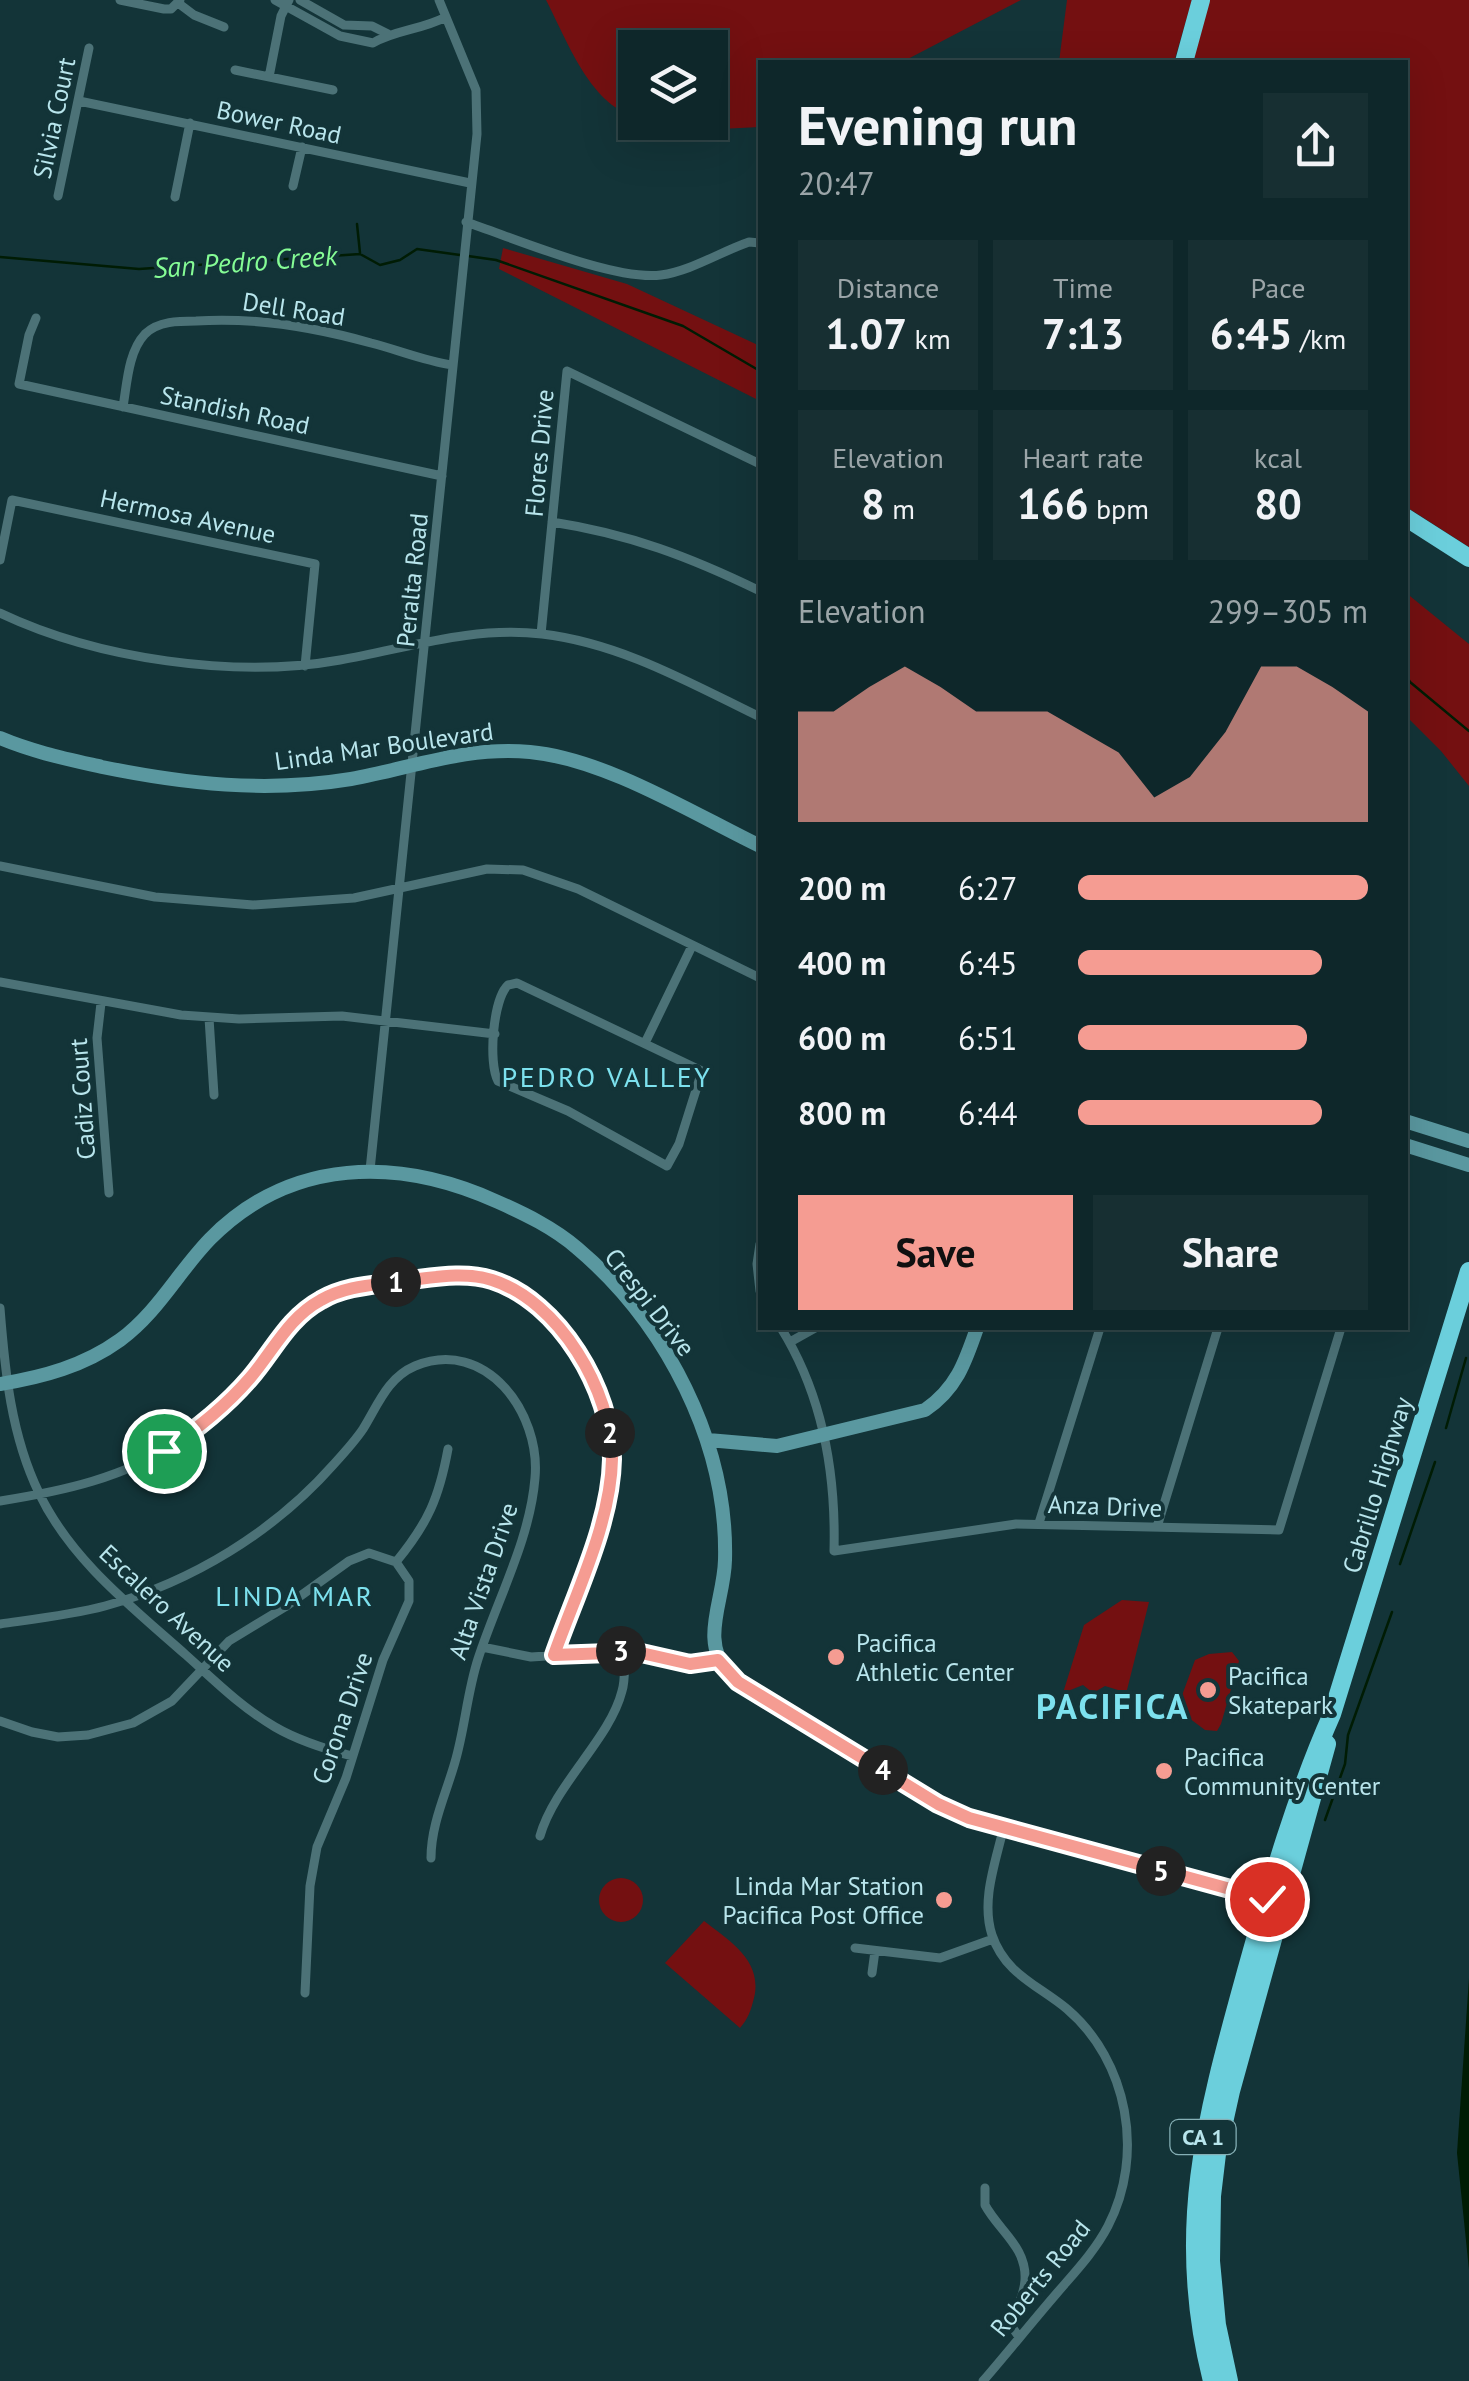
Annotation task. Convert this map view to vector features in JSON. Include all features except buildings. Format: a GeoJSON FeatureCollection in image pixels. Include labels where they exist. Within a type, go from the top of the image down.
{"type":"FeatureCollection","features":[{"type":"Feature","properties":{"kind":"highway"},"geometry":{"type":"LineString","coordinates":[[1185,60],[1200,0]]}},
{"type":"Feature","properties":{"kind":"highway"},"geometry":{"type":"LineString","coordinates":[[1408,519],[1469,558]]}},
{"type":"Feature","properties":{"kind":"highway","name":"Cabrillo Highway"},"geometry":{"type":"LineString","coordinates":[[1212,2381],[1196,2286],[1197,2180],[1212,2096],[1322,1770],[1332,1714],[1469,1271]]}},
{"type":"Feature","properties":{"kind":"highway","name":"Cabrillo Highway"},"geometry":{"type":"LineString","coordinates":[[1229,2381],[1213,2283],[1214,2175],[1230,2090],[1276,1901]]}},
{"type":"Feature","properties":{"kind":"street"},"geometry":{"type":"LineString","coordinates":[[120,0],[164,9],[179,2],[194,15],[224,27]]}},
{"type":"Feature","properties":{"kind":"street"},"geometry":{"type":"LineString","coordinates":[[275,0],[288,3],[320,26],[373,43],[388,34],[412,32],[446,17]]}},
{"type":"Feature","properties":{"kind":"street"},"geometry":{"type":"LineString","coordinates":[[300,0],[344,25],[372,26],[388,34]]}},
{"type":"Feature","properties":{"kind":"street","name":"Peralta Road"},"geometry":{"type":"LineString","coordinates":[[370,1170],[477,134],[476,90],[439,0]]}},
{"type":"Feature","properties":{"kind":"street"},"geometry":{"type":"LineString","coordinates":[[269,77],[288,3]]}},
{"type":"Feature","properties":{"kind":"street","name":"Silvia Court"},"geometry":{"type":"LineString","coordinates":[[58,196],[88,48]]}},
{"type":"Feature","properties":{"kind":"street"},"geometry":{"type":"LineString","coordinates":[[235,70],[332,90]]}},
{"type":"Feature","properties":{"kind":"street","name":"Bower Road"},"geometry":{"type":"LineString","coordinates":[[79,100],[470,183]]}},
{"type":"Feature","properties":{"kind":"street"},"geometry":{"type":"LineString","coordinates":[[175,197],[190,123]]}},
{"type":"Feature","properties":{"kind":"street"},"geometry":{"type":"LineString","coordinates":[[294,186],[302,147]]}},
{"type":"Feature","properties":{"kind":"street"},"geometry":{"type":"LineString","coordinates":[[466,222],[610,270],[642,275],[662,275],[748,242],[758,243]]}},
{"type":"Feature","properties":{"kind":"street","name":"Standish Road"},"geometry":{"type":"LineString","coordinates":[[36,318],[28,335],[19,384],[442,476]]}},
{"type":"Feature","properties":{"kind":"street","name":"Dell Road"},"geometry":{"type":"LineString","coordinates":[[123,408],[136,348],[145,334],[158,325],[175,322],[261,320],[371,342],[419,359],[453,365]]}},
{"type":"Feature","properties":{"kind":"street","name":"Flores Drive"},"geometry":{"type":"LineString","coordinates":[[542,634],[567,371],[758,463]]}},
{"type":"Feature","properties":{"kind":"street","name":"Hermosa Avenue"},"geometry":{"type":"LineString","coordinates":[[0,560],[12,500],[315,564],[305,666]]}},
{"type":"Feature","properties":{"kind":"street"},"geometry":{"type":"LineString","coordinates":[[552,522],[668,548],[758,590]]}},
{"type":"Feature","properties":{"kind":"street"},"geometry":{"type":"LineString","coordinates":[[0,614],[63,639],[240,669],[305,666],[426,640],[481,633],[542,634],[635,658],[758,716]]}},
{"type":"Feature","properties":{"kind":"street","name":"Linda Mar Boulevard"},"geometry":{"type":"LineString","coordinates":[[0,738],[61,758],[150,777],[212,785],[312,784],[486,750],[552,755],[614,776],[758,845]]}},
{"type":"Feature","properties":{"kind":"street"},"geometry":{"type":"LineString","coordinates":[[0,866],[132,893],[214,903],[306,903],[399,890],[486,869],[523,870],[560,880],[758,977]]}},
{"type":"Feature","properties":{"kind":"street"},"geometry":{"type":"LineString","coordinates":[[645,1043],[692,946]]}},
{"type":"Feature","properties":{"kind":"street"},"geometry":{"type":"LineString","coordinates":[[0,982],[101,1003],[209,1018],[342,1016],[495,1034]]}},
{"type":"Feature","properties":{"kind":"street"},"geometry":{"type":"LineString","coordinates":[[517,983],[702,1071],[680,1144],[667,1166],[568,1111],[498,1081],[492,1063],[495,1034],[501,992],[517,983]]}},
{"type":"Feature","properties":{"kind":"street","name":"Cadiz Court"},"geometry":{"type":"LineString","coordinates":[[101,1003],[97,1038],[109,1193]]}},
{"type":"Feature","properties":{"kind":"street"},"geometry":{"type":"LineString","coordinates":[[209,1018],[214,1096]]}},
{"type":"Feature","properties":{"kind":"street"},"geometry":{"type":"LineString","coordinates":[[1408,1122],[1469,1141]]}},
{"type":"Feature","properties":{"kind":"street"},"geometry":{"type":"LineString","coordinates":[[1408,1146],[1469,1165]]}},
{"type":"Feature","properties":{"kind":"street","name":"Crespi Drive"},"geometry":{"type":"LineString","coordinates":[[3,1384],[75,1365],[118,1342],[155,1309],[211,1238],[259,1202],[314,1179],[370,1170],[409,1173],[466,1188],[523,1214],[576,1247],[623,1297],[662,1348],[693,1404],[708,1440],[725,1540],[724,1577],[712,1633],[718,1660]]}},
{"type":"Feature","properties":{"kind":"street"},"geometry":{"type":"LineString","coordinates":[[0,1501],[82,1485],[123,1471],[182,1439],[236,1393],[289,1325],[323,1298],[362,1286],[447,1276],[494,1280],[536,1305],[578,1353],[600,1394],[611,1439],[607,1502],[554,1655]]}},
{"type":"Feature","properties":{"kind":"street","name":"Escalero Avenue"},"geometry":{"type":"LineString","coordinates":[[0,1308],[3,1384],[17,1432],[39,1495],[85,1561],[249,1710],[279,1730],[352,1756]]}},
{"type":"Feature","properties":{"kind":"street"},"geometry":{"type":"LineString","coordinates":[[782,1330],[808,1383],[824,1437]]}},
{"type":"Feature","properties":{"kind":"street"},"geometry":{"type":"LineString","coordinates":[[790,1342],[811,1330]]}},
{"type":"Feature","properties":{"kind":"street"},"geometry":{"type":"LineString","coordinates":[[708,1440],[777,1446],[908,1417],[944,1398],[958,1380],[976,1330]]}},
{"type":"Feature","properties":{"kind":"street"},"geometry":{"type":"LineString","coordinates":[[1039,1524],[1099,1330]]}},
{"type":"Feature","properties":{"kind":"street"},"geometry":{"type":"LineString","coordinates":[[1157,1527],[1217,1330]]}},
{"type":"Feature","properties":{"kind":"street","name":"Anza Drive"},"geometry":{"type":"LineString","coordinates":[[824,1437],[833,1497],[834,1550],[987,1526],[1278,1530],[1340,1330]]}},
{"type":"Feature","properties":{"kind":"street","name":"Alta Vista Drive"},"geometry":{"type":"LineString","coordinates":[[0,1624],[90,1610],[125,1600],[221,1556],[282,1515],[360,1434],[385,1390],[406,1370],[432,1361],[460,1362],[486,1370],[507,1388],[522,1412],[535,1454],[535,1484],[528,1517],[469,1689],[456,1758],[434,1825],[430,1858]]}},
{"type":"Feature","properties":{"kind":"street"},"geometry":{"type":"LineString","coordinates":[[0,1720],[45,1735],[72,1737],[103,1732],[160,1710],[229,1641],[272,1616],[349,1560],[369,1553],[396,1562],[420,1532],[435,1504],[448,1448]]}},
{"type":"Feature","properties":{"kind":"street","name":"Corona Drive"},"geometry":{"type":"LineString","coordinates":[[304,1993],[313,1866],[323,1828],[352,1756],[382,1660],[409,1601],[409,1581],[396,1562]]}},
{"type":"Feature","properties":{"kind":"street"},"geometry":{"type":"LineString","coordinates":[[482,1646],[520,1656],[624,1651],[690,1664],[718,1660],[738,1682],[938,1804],[1003,1830],[1276,1901]]}},
{"type":"Feature","properties":{"kind":"street"},"geometry":{"type":"LineString","coordinates":[[540,1836],[550,1810],[618,1702],[624,1678],[624,1651]]}},
{"type":"Feature","properties":{"kind":"street"},"geometry":{"type":"LineString","coordinates":[[855,1948],[940,1958],[994,1939],[988,1900],[1003,1830]]}},
{"type":"Feature","properties":{"kind":"street","name":"Roberts Road"},"geometry":{"type":"LineString","coordinates":[[983,2381],[1087,2257],[1108,2226],[1125,2175],[1128,2139],[1120,2090],[1098,2045],[1067,2009],[1015,1973],[994,1939]]}},
{"type":"Feature","properties":{"kind":"street"},"geometry":{"type":"LineString","coordinates":[[872,1973],[875,1951]]}},
{"type":"Feature","properties":{"kind":"street"},"geometry":{"type":"LineString","coordinates":[[985,2188],[984,2205],[1013,2241],[1024,2266],[1025,2280],[1012,2326],[1020,2338]]}},
{"type":"Feature","properties":{"kind":"shaded area"},"geometry":{"type":"Polygon","coordinates":[[[546,0],[1021,0],[906,60],[758,60],[758,127],[728,129],[728,30],[618,30],[618,109],[581,68],[546,0]]]}},
{"type":"Feature","properties":{"kind":"shaded area"},"geometry":{"type":"Polygon","coordinates":[[[1067,0],[1192,0],[1175,60],[1059,60],[1067,0]]]}},
{"type":"Feature","properties":{"kind":"shaded area"},"geometry":{"type":"Polygon","coordinates":[[[1196,0],[1469,0],[1469,547],[1408,508],[1408,60],[1183,60],[1196,0]]]}},
{"type":"Feature","properties":{"kind":"shaded area"},"geometry":{"type":"Polygon","coordinates":[[[503,248],[627,284],[758,345],[758,400],[499,269],[503,248]]]}},
{"type":"Feature","properties":{"kind":"shaded area"},"geometry":{"type":"Polygon","coordinates":[[[1408,594],[1469,644],[1469,786],[1408,718],[1408,594]]]}},
{"type":"Feature","properties":{"kind":"shaded area"},"geometry":{"type":"Polygon","coordinates":[[[1122,1600],[1149,1602],[1124,1702],[1118,1690],[1105,1686],[1093,1693],[1083,1685],[1063,1693],[1084,1625],[1122,1600]]]}},
{"type":"Feature","properties":{"kind":"shaded area","name":"Pacifica Skatepark"},"geometry":{"type":"Polygon","coordinates":[[[1232,1652],[1239,1661],[1221,1724],[1217,1731],[1205,1730],[1177,1709],[1195,1660],[1232,1652]]]}},
{"type":"Feature","properties":{"kind":"shaded area"},"geometry":{"type":"Polygon","coordinates":[[[621,1878],[637,1884],[643,1900],[637,1916],[621,1922],[605,1916],[599,1900],[605,1884],[621,1878]]]}},
{"type":"Feature","properties":{"kind":"shaded area"},"geometry":{"type":"Polygon","coordinates":[[[704,1921],[742,1953],[754,1973],[754,1998],[740,2028],[665,1963],[704,1921]]]}},
{"type":"Feature","properties":{"kind":"shaded area"},"geometry":{"type":"Polygon","coordinates":[[[1469,1978],[1469,2270],[1457,2153],[1469,1978]]]}},
{"type":"Feature","properties":{"kind":"waterway"},"geometry":{"type":"LineString","coordinates":[[357,224],[360,253]]}},
{"type":"Feature","properties":{"kind":"waterway","name":"San Pedro Creek"},"geometry":{"type":"LineString","coordinates":[[0,257],[139,269],[360,254],[380,265],[400,260],[417,249],[460,255]]}},
{"type":"Feature","properties":{"kind":"waterway","name":"San Pedro Creek"},"geometry":{"type":"LineString","coordinates":[[468,256],[496,260],[683,326],[758,370]]}},
{"type":"Feature","properties":{"kind":"waterway","name":"San Pedro Creek"},"geometry":{"type":"LineString","coordinates":[[1408,679],[1469,731]]}},
{"type":"Feature","properties":{"kind":"waterway"},"geometry":{"type":"LineString","coordinates":[[1446,1428],[1466,1358]]}},
{"type":"Feature","properties":{"kind":"waterway"},"geometry":{"type":"LineString","coordinates":[[1400,1564],[1435,1462]]}},
{"type":"Feature","properties":{"kind":"waterway"},"geometry":{"type":"LineString","coordinates":[[1325,1820],[1345,1764],[1348,1735],[1392,1612]]}},
{"type":"Feature","properties":{"kind":"place","name":"Pacifica Athletic Center"},"geometry":{"type":"Point","coordinates":[836,1657]}},
{"type":"Feature","properties":{"kind":"place","name":"Pacifica Skatepark"},"geometry":{"type":"Point","coordinates":[1208,1690]}},
{"type":"Feature","properties":{"kind":"place","name":"Pacifica Community Center"},"geometry":{"type":"Point","coordinates":[1164,1771]}},
{"type":"Feature","properties":{"kind":"place","name":"Linda Mar Station Pacifica Post Office"},"geometry":{"type":"Point","coordinates":[944,1900]}},
{"type":"Feature","properties":{"kind":"district","name":"PEDRO VALLEY"},"geometry":{"type":"Point","coordinates":[607,1076]}},
{"type":"Feature","properties":{"kind":"district","name":"LINDA MAR"},"geometry":{"type":"Point","coordinates":[295,1595]}},
{"type":"Feature","properties":{"kind":"district","name":"PACIFICA"},"geometry":{"type":"Point","coordinates":[1113,1706]}},
{"type":"Feature","properties":{"kind":"route"},"geometry":{"type":"LineString","coordinates":[[164,1451],[220,1410],[298,1315],[323,1298],[362,1286],[447,1276],[494,1280],[536,1305],[578,1353],[600,1394],[611,1439],[607,1502],[554,1655],[637,1652],[690,1664],[718,1660],[738,1682],[938,1804],[969,1818],[1267,1899]]}}]}
